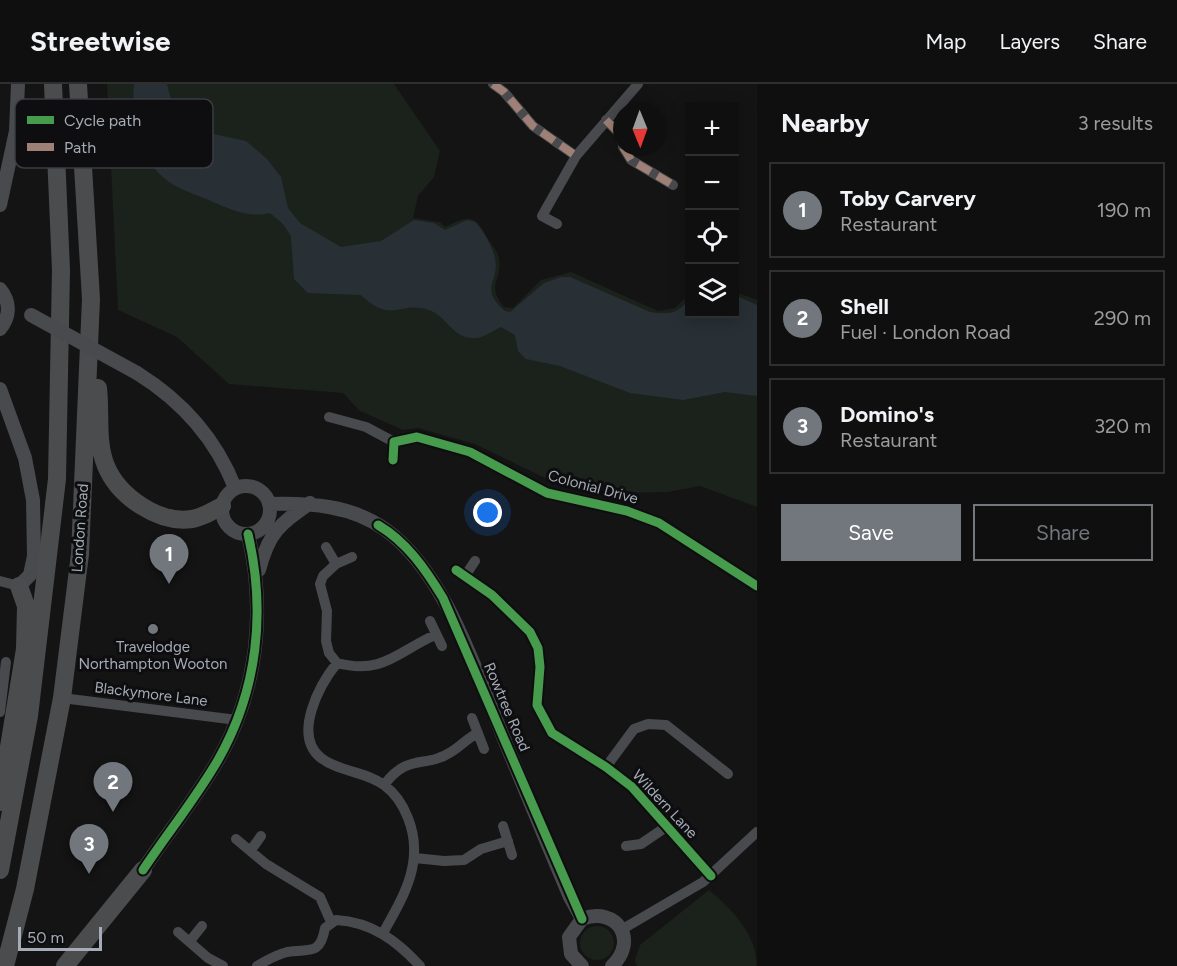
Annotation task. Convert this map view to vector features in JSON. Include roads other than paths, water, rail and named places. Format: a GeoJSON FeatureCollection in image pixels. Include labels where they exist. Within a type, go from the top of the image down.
{"type":"FeatureCollection","features":[{"type":"Feature","properties":{"kind":"highway","name":"London Road"},"geometry":{"type":"LineString","coordinates":[[53,84],[54,99]]}},
{"type":"Feature","properties":{"kind":"highway","name":"London Road"},"geometry":{"type":"LineString","coordinates":[[78,84],[79,99]]}},
{"type":"Feature","properties":{"kind":"highway","name":"London Road"},"geometry":{"type":"LineString","coordinates":[[0,870],[29,716],[57,479],[62,270],[57,168]]}},
{"type":"Feature","properties":{"kind":"highway","name":"London Road"},"geometry":{"type":"LineString","coordinates":[[5,966],[25,889],[62,698],[80,554],[91,299],[83,168]]}},
{"type":"Feature","properties":{"kind":"highway"},"geometry":{"type":"LineString","coordinates":[[91,299],[101,446],[106,466],[114,480],[141,506],[176,519],[206,515],[222,506]]}},
{"type":"Feature","properties":{"kind":"highway"},"geometry":{"type":"LineString","coordinates":[[0,802],[25,649],[26,606],[19,586]]}},
{"type":"Feature","properties":{"kind":"highway"},"geometry":{"type":"LineString","coordinates":[[65,966],[142,870]]}},
{"type":"Feature","properties":{"kind":"street"},"geometry":{"type":"LineString","coordinates":[[17,99],[18,84]]}},
{"type":"Feature","properties":{"kind":"street"},"geometry":{"type":"LineString","coordinates":[[493,84],[504,92],[532,126],[576,156]]}},
{"type":"Feature","properties":{"kind":"street"},"geometry":{"type":"LineString","coordinates":[[558,224],[542,216],[576,156],[638,84]]}},
{"type":"Feature","properties":{"kind":"street"},"geometry":{"type":"LineString","coordinates":[[606,120],[613,127]]}},
{"type":"Feature","properties":{"kind":"street"},"geometry":{"type":"LineString","coordinates":[[0,205],[15,136]]}},
{"type":"Feature","properties":{"kind":"street"},"geometry":{"type":"LineString","coordinates":[[629,156],[631,160],[673,185]]}},
{"type":"Feature","properties":{"kind":"street"},"geometry":{"type":"LineString","coordinates":[[0,329],[7,319],[8,309],[1,289]]}},
{"type":"Feature","properties":{"kind":"street"},"geometry":{"type":"LineString","coordinates":[[8,309],[31,315],[137,373],[172,397],[204,431],[221,458],[235,488]]}},
{"type":"Feature","properties":{"kind":"street"},"geometry":{"type":"LineString","coordinates":[[0,389],[25,458],[33,500],[34,556],[30,575],[19,586],[0,581]]}},
{"type":"Feature","properties":{"kind":"street"},"geometry":{"type":"LineString","coordinates":[[329,417],[366,427],[394,442],[393,460]]}},
{"type":"Feature","properties":{"kind":"street","name":"Colonial Drive"},"geometry":{"type":"LineString","coordinates":[[394,442],[417,437],[470,452],[547,494],[627,510],[659,523],[757,586]]}},
{"type":"Feature","properties":{"kind":"street"},"geometry":{"type":"LineString","coordinates":[[243,486],[257,489],[269,504],[266,522],[261,528],[248,534],[232,530],[226,524],[222,517],[222,506],[228,494],[235,488],[243,486]]}},
{"type":"Feature","properties":{"kind":"street"},"geometry":{"type":"LineString","coordinates":[[257,577],[264,551],[278,526],[310,503]]}},
{"type":"Feature","properties":{"kind":"street","name":"Rowtree Road"},"geometry":{"type":"LineString","coordinates":[[269,504],[310,503],[349,511],[370,520],[402,544],[428,573],[443,598],[570,897],[582,919]]}},
{"type":"Feature","properties":{"kind":"street"},"geometry":{"type":"LineString","coordinates":[[142,870],[218,760],[237,720],[249,687],[258,617],[257,577],[248,534]]}},
{"type":"Feature","properties":{"kind":"street"},"geometry":{"type":"LineString","coordinates":[[326,548],[336,564]]}},
{"type":"Feature","properties":{"kind":"street"},"geometry":{"type":"LineString","coordinates":[[352,557],[336,564],[323,576],[320,584],[327,611],[326,641],[329,653],[338,663],[366,668],[376,666],[435,635]]}},
{"type":"Feature","properties":{"kind":"street","name":"Wildern Lane"},"geometry":{"type":"LineString","coordinates":[[475,561],[460,573],[517,617],[538,648],[540,667],[537,705],[552,733],[606,767],[632,787],[711,876]]}},
{"type":"Feature","properties":{"kind":"street"},"geometry":{"type":"LineString","coordinates":[[430,621],[442,646]]}},
{"type":"Feature","properties":{"kind":"street"},"geometry":{"type":"LineString","coordinates":[[0,712],[6,662]]}},
{"type":"Feature","properties":{"kind":"street"},"geometry":{"type":"LineString","coordinates":[[338,663],[323,679],[314,696],[310,717],[310,735],[318,756],[330,764],[367,775],[384,785],[405,810],[412,828],[415,858],[407,889],[383,933]]}},
{"type":"Feature","properties":{"kind":"street","name":"Blackymore Lane"},"geometry":{"type":"LineString","coordinates":[[62,698],[237,720]]}},
{"type":"Feature","properties":{"kind":"street"},"geometry":{"type":"LineString","coordinates":[[472,718],[484,749]]}},
{"type":"Feature","properties":{"kind":"street"},"geometry":{"type":"LineString","coordinates":[[606,767],[634,729],[648,724],[666,725],[728,774]]}},
{"type":"Feature","properties":{"kind":"street"},"geometry":{"type":"LineString","coordinates":[[384,785],[393,773],[407,763],[451,752],[462,740],[478,733]]}},
{"type":"Feature","properties":{"kind":"street"},"geometry":{"type":"LineString","coordinates":[[503,826],[512,855]]}},
{"type":"Feature","properties":{"kind":"street","name":"Wildern Lane"},"geometry":{"type":"LineString","coordinates":[[626,846],[641,844],[666,827]]}},
{"type":"Feature","properties":{"kind":"street"},"geometry":{"type":"LineString","coordinates":[[621,930],[711,876],[757,832]]}},
{"type":"Feature","properties":{"kind":"street"},"geometry":{"type":"LineString","coordinates":[[250,850],[261,836]]}},
{"type":"Feature","properties":{"kind":"street"},"geometry":{"type":"LineString","coordinates":[[236,839],[282,875],[320,897],[331,921]]}},
{"type":"Feature","properties":{"kind":"street"},"geometry":{"type":"LineString","coordinates":[[415,858],[444,861],[464,860],[481,849],[508,841]]}},
{"type":"Feature","properties":{"kind":"street"},"geometry":{"type":"LineString","coordinates":[[574,964],[569,945],[570,937],[575,926],[582,919],[591,915],[606,916],[621,930],[624,948],[620,958],[612,966]]}},
{"type":"Feature","properties":{"kind":"street"},"geometry":{"type":"LineString","coordinates":[[331,921],[364,924],[383,933],[403,947],[420,966]]}},
{"type":"Feature","properties":{"kind":"street"},"geometry":{"type":"LineString","coordinates":[[256,966],[274,955],[290,951],[306,952],[317,947],[331,921]]}},
{"type":"Feature","properties":{"kind":"street"},"geometry":{"type":"LineString","coordinates":[[190,941],[202,926]]}},
{"type":"Feature","properties":{"kind":"street"},"geometry":{"type":"LineString","coordinates":[[178,932],[208,958],[223,966]]}},
{"type":"Feature","properties":{"kind":"place","name":"Toby Carvery"},"geometry":{"type":"Point","coordinates":[169,584]}},
{"type":"Feature","properties":{"kind":"place","name":"Travelodge Northampton Wooton"},"geometry":{"type":"Point","coordinates":[153,629]}},
{"type":"Feature","properties":{"kind":"place","name":"Shell"},"geometry":{"type":"Point","coordinates":[113,812]}},
{"type":"Feature","properties":{"kind":"place","name":"Domino's"},"geometry":{"type":"Point","coordinates":[89,874]}}]}
